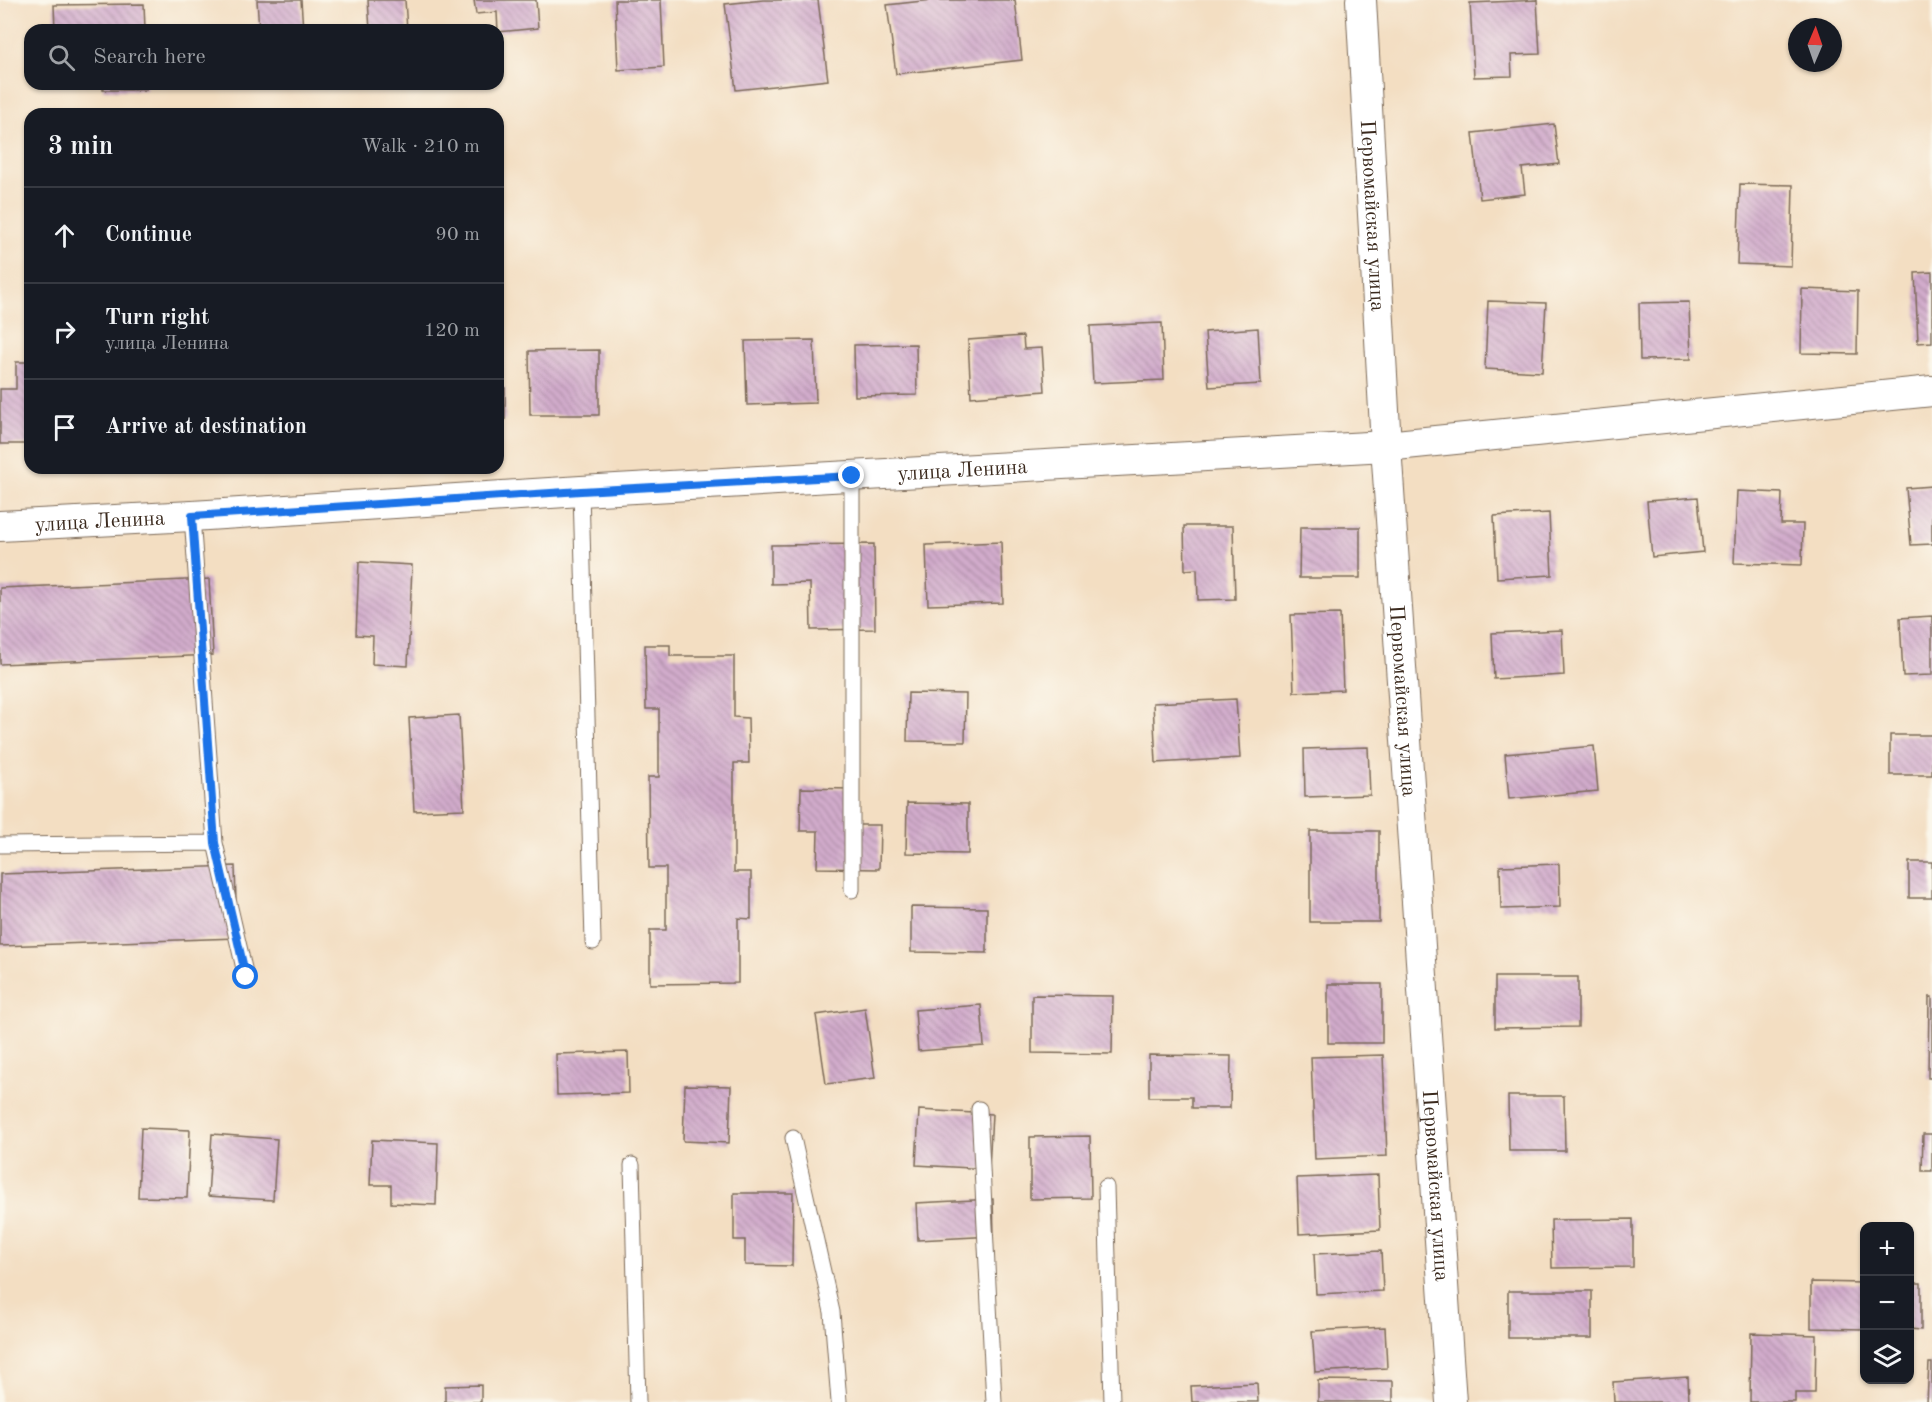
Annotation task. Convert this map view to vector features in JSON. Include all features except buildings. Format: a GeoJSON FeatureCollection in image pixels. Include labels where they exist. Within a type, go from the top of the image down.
{"type":"FeatureCollection","features":[{"type":"Feature","properties":{"kind":"street","name":"Первомайская улица"},"geometry":{"type":"LineString","coordinates":[[1361,0],[1386,446],[1451,1402]]}},
{"type":"Feature","properties":{"kind":"street","name":"улица Ленина"},"geometry":{"type":"LineString","coordinates":[[0,526],[1386,446],[1932,390]]}},
{"type":"Feature","properties":{"kind":"lane"},"geometry":{"type":"LineString","coordinates":[[852,476],[852,890]]}},
{"type":"Feature","properties":{"kind":"lane"},"geometry":{"type":"LineString","coordinates":[[581,491],[593,942]]}},
{"type":"Feature","properties":{"kind":"lane"},"geometry":{"type":"LineString","coordinates":[[192,516],[215,843],[246,977]]}},
{"type":"Feature","properties":{"kind":"lane"},"geometry":{"type":"LineString","coordinates":[[0,845],[215,843]]}},
{"type":"Feature","properties":{"kind":"lane"},"geometry":{"type":"LineString","coordinates":[[979,1109],[994,1402]]}},
{"type":"Feature","properties":{"kind":"lane"},"geometry":{"type":"LineString","coordinates":[[793,1138],[832,1312],[838,1402]]}},
{"type":"Feature","properties":{"kind":"lane"},"geometry":{"type":"LineString","coordinates":[[632,1165],[638,1402]]}},
{"type":"Feature","properties":{"kind":"lane"},"geometry":{"type":"LineString","coordinates":[[1106,1187],[1112,1402]]}},
{"type":"Feature","properties":{"kind":"route"},"geometry":{"type":"LineString","coordinates":[[246,977],[215,843],[192,516],[852,476]]}}]}
